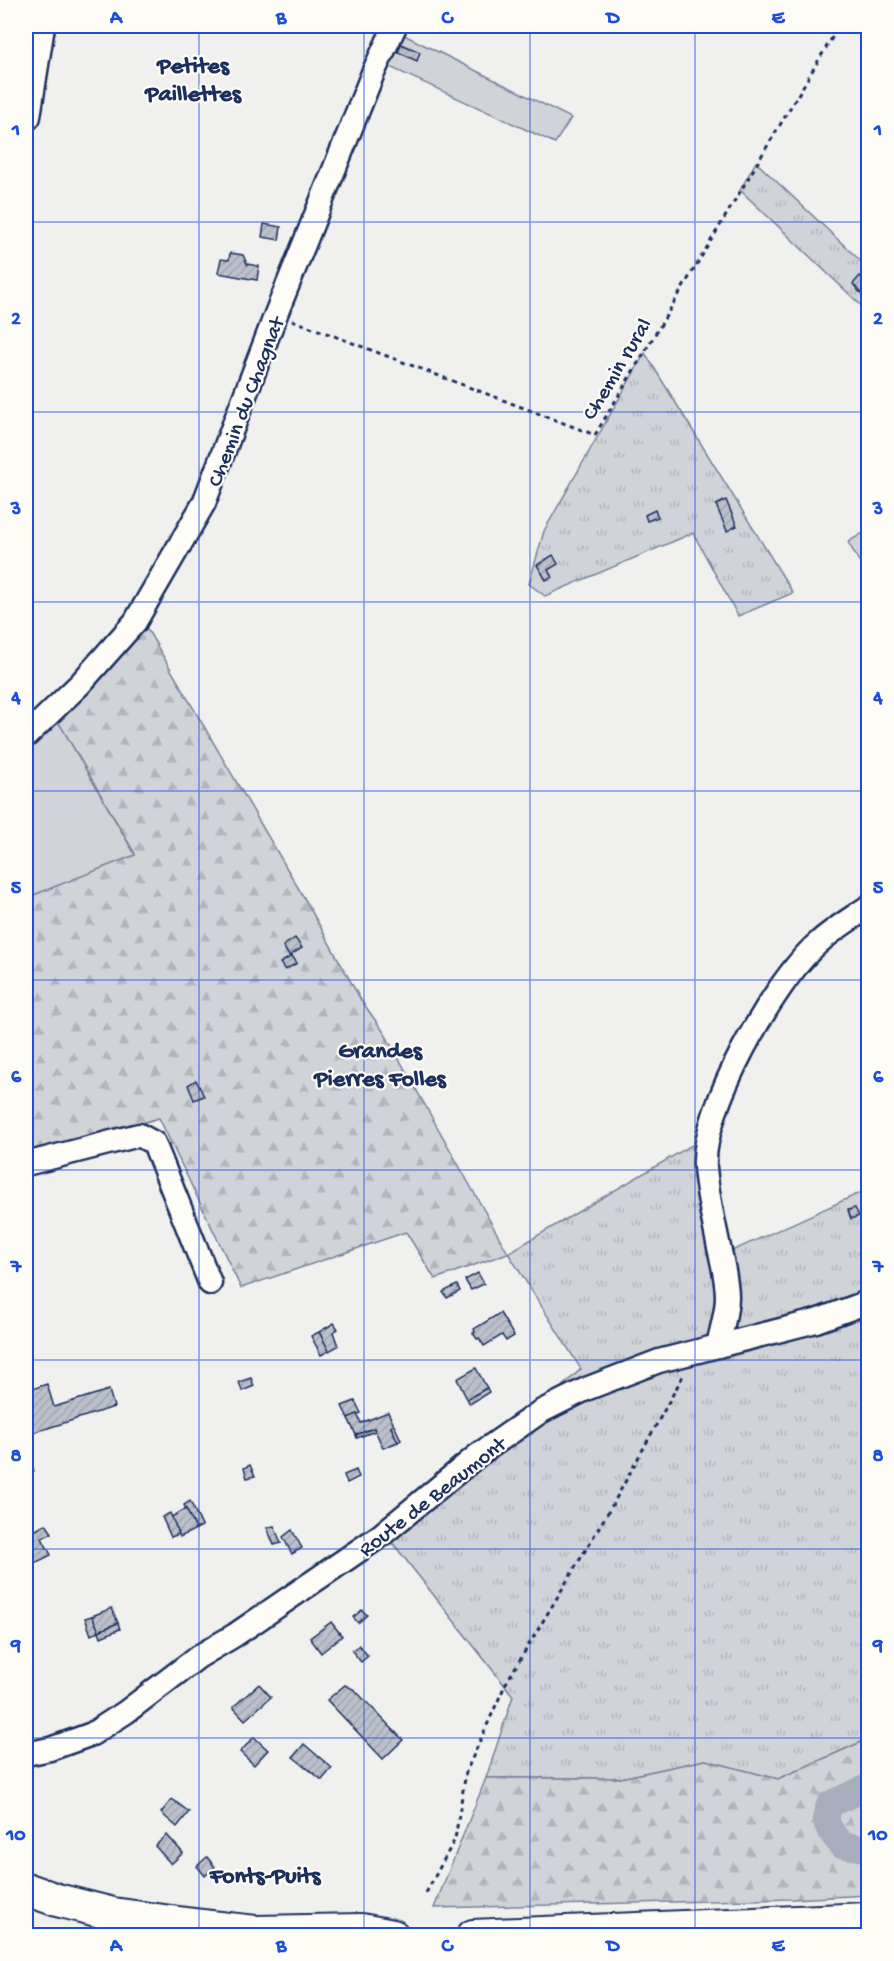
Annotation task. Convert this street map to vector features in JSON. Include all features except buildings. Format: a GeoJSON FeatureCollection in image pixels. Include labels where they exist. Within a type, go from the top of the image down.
{"type":"FeatureCollection","features":[{"type":"Feature","properties":{"kind":"highway"},"geometry":{"type":"LineString","coordinates":[[26,1889],[57,1900],[113,1914],[186,1924],[255,1932],[361,1930],[393,1935]]}},
{"type":"Feature","properties":{"kind":"highway"},"geometry":{"type":"LineString","coordinates":[[473,1935],[868,1919]]}},
{"type":"Feature","properties":{"kind":"main road"},"geometry":{"type":"LineString","coordinates":[[26,116],[40,26]]}},
{"type":"Feature","properties":{"kind":"street","name":"Chemin du Chagnat"},"geometry":{"type":"LineString","coordinates":[[26,736],[80,684],[135,622],[204,503],[276,315],[373,73],[395,26]]}},
{"type":"Feature","properties":{"kind":"street"},"geometry":{"type":"LineString","coordinates":[[707,1349],[727,1298],[725,1275],[711,1210],[705,1166],[706,1146],[723,1090],[737,1059],[772,999],[802,960],[817,944],[868,907]]}},
{"type":"Feature","properties":{"kind":"street"},"geometry":{"type":"LineString","coordinates":[[26,1164],[139,1135],[154,1143],[210,1283]]}},
{"type":"Feature","properties":{"kind":"street","name":"Route de Beaumont"},"geometry":{"type":"LineString","coordinates":[[26,1754],[50,1749],[92,1734],[126,1712],[198,1657],[380,1536],[478,1455],[540,1412],[586,1389],[659,1361],[816,1321],[868,1302]]}},
{"type":"Feature","properties":{"kind":"path","name":"Chemin rural"},"geometry":{"type":"LineString","coordinates":[[276,315],[595,435],[839,26]]}},
{"type":"Feature","properties":{"kind":"path"},"geometry":{"type":"LineString","coordinates":[[426,1893],[455,1839],[466,1772],[506,1683],[707,1349]]}},
{"type":"Feature","properties":{"kind":"green space"},"geometry":{"type":"Polygon","coordinates":[[[396,31],[571,118],[555,143],[381,63],[396,31]]]}},
{"type":"Feature","properties":{"kind":"green space"},"geometry":{"type":"Polygon","coordinates":[[[756,162],[868,268],[868,312],[740,190],[756,162]]]}},
{"type":"Feature","properties":{"kind":"green space"},"geometry":{"type":"Polygon","coordinates":[[[645,353],[793,593],[738,616],[693,533],[545,596],[529,584],[544,531],[645,353]]]}},
{"type":"Feature","properties":{"kind":"green space"},"geometry":{"type":"Polygon","coordinates":[[[868,530],[868,577],[848,542],[868,530]]]}},
{"type":"Feature","properties":{"kind":"green space"},"geometry":{"type":"Polygon","coordinates":[[[146,627],[361,1000],[385,1034],[508,1253],[435,1279],[406,1232],[241,1288],[159,1118],[26,1157],[26,898],[135,854],[55,716],[105,671],[146,627]]]}},
{"type":"Feature","properties":{"kind":"green space"},"geometry":{"type":"Polygon","coordinates":[[[55,716],[135,855],[26,898],[26,744],[55,716]]]}},
{"type":"Feature","properties":{"kind":"green space"},"geometry":{"type":"Polygon","coordinates":[[[702,1139],[713,1166],[732,1251],[864,1191],[868,1204],[868,1739],[778,1779],[705,1760],[621,1778],[486,1778],[513,1696],[388,1537],[479,1462],[581,1369],[508,1253],[702,1139]]]}},
{"type":"Feature","properties":{"kind":"green space"},"geometry":{"type":"Polygon","coordinates":[[[868,1739],[868,1895],[434,1908],[486,1778],[621,1778],[705,1760],[778,1779],[868,1739]]]}},
{"type":"Feature","properties":{"kind":"waterway"},"geometry":{"type":"LineString","coordinates":[[868,1787],[830,1804],[826,1817],[830,1830],[841,1845],[868,1849]]}},
{"type":"Feature","properties":{"kind":"district","name":"Petites Paillettes"},"geometry":{"type":"Point","coordinates":[193,78]}},
{"type":"Feature","properties":{"kind":"district","name":"Grandes Pierres Folles"},"geometry":{"type":"Point","coordinates":[380,1063]}},
{"type":"Feature","properties":{"kind":"district","name":"Fonts-Puits"},"geometry":{"type":"Point","coordinates":[265,1874]}}]}
